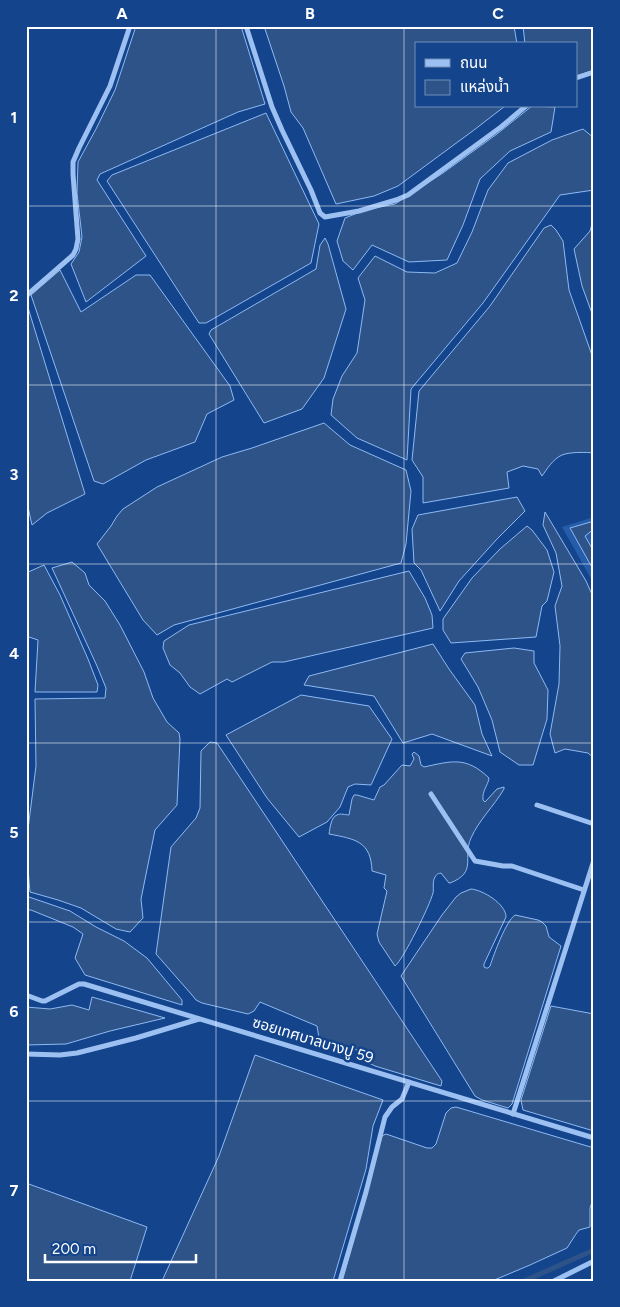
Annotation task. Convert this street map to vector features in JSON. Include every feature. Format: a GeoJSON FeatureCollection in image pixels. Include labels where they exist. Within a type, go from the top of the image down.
{"type":"FeatureCollection","features":[{"type":"Feature","properties":{"kind":"street"},"geometry":{"type":"LineString","coordinates":[[26,296],[71,258],[76,249],[78,239],[72,174],[73,162],[110,86],[130,26]]}},
{"type":"Feature","properties":{"kind":"street"},"geometry":{"type":"LineString","coordinates":[[246,26],[272,107],[320,213],[325,217],[359,211],[408,195],[523,108]]}},
{"type":"Feature","properties":{"kind":"street"},"geometry":{"type":"LineString","coordinates":[[578,77],[594,72]]}},
{"type":"Feature","properties":{"kind":"street"},"geometry":{"type":"LineString","coordinates":[[431,794],[475,861],[512,866],[584,890]]}},
{"type":"Feature","properties":{"kind":"street"},"geometry":{"type":"LineString","coordinates":[[537,806],[594,824]]}},
{"type":"Feature","properties":{"kind":"street"},"geometry":{"type":"LineString","coordinates":[[513,1114],[594,860]]}},
{"type":"Feature","properties":{"kind":"street","name":"ซอยเทศบาลบางปู 59"},"geometry":{"type":"LineString","coordinates":[[26,996],[42,1001],[79,984],[84,984],[594,1138]]}},
{"type":"Feature","properties":{"kind":"street"},"geometry":{"type":"LineString","coordinates":[[26,1054],[70,1055],[199,1019]]}},
{"type":"Feature","properties":{"kind":"street"},"geometry":{"type":"LineString","coordinates":[[340,1281],[386,1117],[392,1107],[402,1099],[409,1082]]}},
{"type":"Feature","properties":{"kind":"street"},"geometry":{"type":"LineString","coordinates":[[554,1281],[594,1261]]}},
{"type":"Feature","properties":{"kind":"shaded area"},"geometry":{"type":"Polygon","coordinates":[[[594,517],[594,584],[562,527],[594,517]]]}},
{"type":"Feature","properties":{"kind":"water"},"geometry":{"type":"Polygon","coordinates":[[[136,26],[241,26],[265,104],[238,112],[100,174],[97,180],[146,256],[86,302],[71,264],[79,252],[82,237],[77,193],[78,162],[115,90],[136,26]]]}},
{"type":"Feature","properties":{"kind":"water"},"geometry":{"type":"Polygon","coordinates":[[[264,26],[514,26],[517,42],[415,42],[415,108],[502,108],[398,186],[374,196],[336,204],[303,128],[291,112],[264,26]]]}},
{"type":"Feature","properties":{"kind":"water"},"geometry":{"type":"Polygon","coordinates":[[[523,26],[594,26],[594,70],[578,75],[578,42],[525,42],[523,26]]]}},
{"type":"Feature","properties":{"kind":"water"},"geometry":{"type":"Polygon","coordinates":[[[530,108],[555,108],[551,132],[510,151],[480,179],[463,225],[447,260],[409,262],[372,245],[353,270],[343,261],[337,241],[345,218],[365,210],[395,204],[443,173],[530,108]]]}},
{"type":"Feature","properties":{"kind":"water"},"geometry":{"type":"Polygon","coordinates":[[[266,113],[319,224],[311,263],[206,323],[199,323],[107,181],[112,175],[266,113]]]}},
{"type":"Feature","properties":{"kind":"water"},"geometry":{"type":"Polygon","coordinates":[[[583,129],[594,138],[594,190],[560,195],[483,303],[411,389],[407,460],[357,438],[331,415],[333,399],[342,376],[357,353],[365,300],[358,278],[375,256],[407,272],[435,273],[457,263],[472,232],[488,190],[508,163],[552,140],[583,129]]]}},
{"type":"Feature","properties":{"kind":"water"},"geometry":{"type":"Polygon","coordinates":[[[594,217],[594,319],[582,286],[574,249],[590,231],[594,217]]]}},
{"type":"Feature","properties":{"kind":"water"},"geometry":{"type":"Polygon","coordinates":[[[551,225],[563,241],[569,290],[594,361],[594,453],[569,453],[562,455],[553,462],[542,476],[538,469],[523,466],[507,472],[509,488],[423,503],[423,477],[412,460],[419,391],[490,306],[544,228],[551,225]]]}},
{"type":"Feature","properties":{"kind":"water"},"geometry":{"type":"Polygon","coordinates":[[[325,238],[346,309],[324,378],[302,409],[264,423],[209,334],[211,330],[316,269],[320,245],[325,238]]]}},
{"type":"Feature","properties":{"kind":"water"},"geometry":{"type":"Polygon","coordinates":[[[60,270],[81,312],[136,275],[150,275],[230,386],[234,400],[207,414],[195,442],[146,460],[103,484],[94,481],[31,295],[60,270]]]}},
{"type":"Feature","properties":{"kind":"water"},"geometry":{"type":"Polygon","coordinates":[[[26,301],[85,494],[47,513],[32,525],[26,498],[26,301]]]}},
{"type":"Feature","properties":{"kind":"water"},"geometry":{"type":"Polygon","coordinates":[[[324,423],[350,445],[406,470],[411,491],[406,544],[401,563],[174,625],[157,635],[143,620],[97,544],[117,516],[123,509],[157,487],[222,457],[324,423]]]}},
{"type":"Feature","properties":{"kind":"water"},"geometry":{"type":"Polygon","coordinates":[[[517,497],[525,511],[459,581],[440,611],[421,570],[414,563],[412,529],[418,515],[517,497]]]}},
{"type":"Feature","properties":{"kind":"water"},"geometry":{"type":"Polygon","coordinates":[[[545,512],[586,581],[594,599],[594,758],[588,753],[565,749],[555,753],[550,734],[559,684],[560,646],[555,606],[562,586],[556,553],[543,525],[545,512]]]}},
{"type":"Feature","properties":{"kind":"water"},"geometry":{"type":"Polygon","coordinates":[[[594,521],[594,529],[585,536],[594,552],[594,571],[570,528],[594,521]]]}},
{"type":"Feature","properties":{"kind":"water"},"geometry":{"type":"Polygon","coordinates":[[[527,526],[547,550],[554,572],[547,601],[542,606],[536,637],[451,643],[443,630],[443,619],[472,578],[500,549],[527,526]]]}},
{"type":"Feature","properties":{"kind":"water"},"geometry":{"type":"Polygon","coordinates":[[[72,562],[85,573],[89,585],[105,601],[120,625],[144,672],[153,698],[167,722],[179,733],[180,739],[177,805],[155,830],[141,899],[143,918],[130,932],[116,929],[81,908],[30,892],[26,845],[36,766],[35,699],[105,698],[106,688],[52,568],[72,562]]]}},
{"type":"Feature","properties":{"kind":"water"},"geometry":{"type":"Polygon","coordinates":[[[44,565],[60,595],[88,659],[98,685],[97,692],[35,692],[38,640],[26,636],[26,573],[44,565]]]}},
{"type":"Feature","properties":{"kind":"water"},"geometry":{"type":"Polygon","coordinates":[[[409,571],[425,598],[432,615],[433,628],[284,662],[272,662],[232,682],[227,679],[200,694],[190,687],[180,673],[170,665],[163,648],[164,641],[189,625],[409,571]]]}},
{"type":"Feature","properties":{"kind":"water"},"geometry":{"type":"Polygon","coordinates":[[[433,644],[475,705],[482,734],[492,756],[432,734],[403,743],[374,696],[304,685],[309,676],[433,644]]]}},
{"type":"Feature","properties":{"kind":"water"},"geometry":{"type":"Polygon","coordinates":[[[514,648],[534,651],[534,663],[548,690],[547,719],[533,765],[519,765],[500,752],[492,720],[478,687],[461,659],[465,653],[514,648]]]}},
{"type":"Feature","properties":{"kind":"water"},"geometry":{"type":"Polygon","coordinates":[[[301,695],[369,706],[392,739],[371,785],[355,784],[348,787],[340,807],[327,822],[299,837],[267,798],[226,735],[301,695]]]}},
{"type":"Feature","properties":{"kind":"water"},"geometry":{"type":"Polygon","coordinates":[[[210,742],[217,743],[442,1081],[441,1086],[375,1066],[363,1060],[357,1050],[319,1038],[317,1026],[260,1002],[254,1011],[248,1014],[202,1003],[196,1000],[156,954],[171,847],[196,818],[200,808],[201,751],[210,742]]]}},
{"type":"Feature","properties":{"kind":"water"},"geometry":{"type":"Polygon","coordinates":[[[414,752],[419,756],[421,765],[424,767],[458,762],[466,763],[481,771],[489,778],[483,793],[483,800],[485,802],[497,789],[504,787],[504,789],[471,838],[468,864],[464,874],[459,879],[450,883],[441,873],[435,877],[433,893],[427,909],[410,943],[395,966],[379,942],[377,934],[387,891],[384,888],[386,875],[372,871],[369,853],[360,843],[329,834],[331,823],[335,816],[340,814],[349,815],[354,795],[374,800],[380,787],[402,765],[410,766],[414,759],[412,754],[414,752]]]}},
{"type":"Feature","properties":{"kind":"water"},"geometry":{"type":"Polygon","coordinates":[[[471,889],[482,892],[498,903],[505,912],[506,917],[484,967],[488,968],[490,966],[504,931],[515,915],[542,922],[546,926],[549,937],[561,946],[512,1104],[508,1108],[475,1096],[401,976],[456,897],[471,889]]]}},
{"type":"Feature","properties":{"kind":"water"},"geometry":{"type":"Polygon","coordinates":[[[26,896],[70,911],[124,941],[147,958],[182,1000],[182,1005],[85,975],[75,958],[83,934],[73,927],[31,910],[26,910],[26,896]]]}},
{"type":"Feature","properties":{"kind":"water"},"geometry":{"type":"Polygon","coordinates":[[[92,997],[165,1018],[66,1044],[26,1045],[26,1007],[50,1009],[72,1005],[89,1010],[92,997]]]}},
{"type":"Feature","properties":{"kind":"water"},"geometry":{"type":"Polygon","coordinates":[[[551,1006],[594,1014],[594,1131],[523,1110],[521,1100],[551,1006]]]}},
{"type":"Feature","properties":{"kind":"water"},"geometry":{"type":"Polygon","coordinates":[[[255,1055],[383,1100],[373,1126],[366,1169],[333,1281],[162,1281],[219,1156],[255,1055]]]}},
{"type":"Feature","properties":{"kind":"water"},"geometry":{"type":"Polygon","coordinates":[[[456,1107],[594,1148],[594,1196],[590,1208],[590,1227],[579,1230],[567,1248],[492,1281],[342,1281],[382,1136],[386,1134],[432,1148],[436,1144],[446,1113],[451,1108],[456,1107]]]}},
{"type":"Feature","properties":{"kind":"water"},"geometry":{"type":"Polygon","coordinates":[[[26,1183],[147,1227],[130,1281],[26,1281],[26,1183]]]}},
{"type":"Feature","properties":{"kind":"waterway"},"geometry":{"type":"LineString","coordinates":[[524,1281],[594,1250]]}}]}
